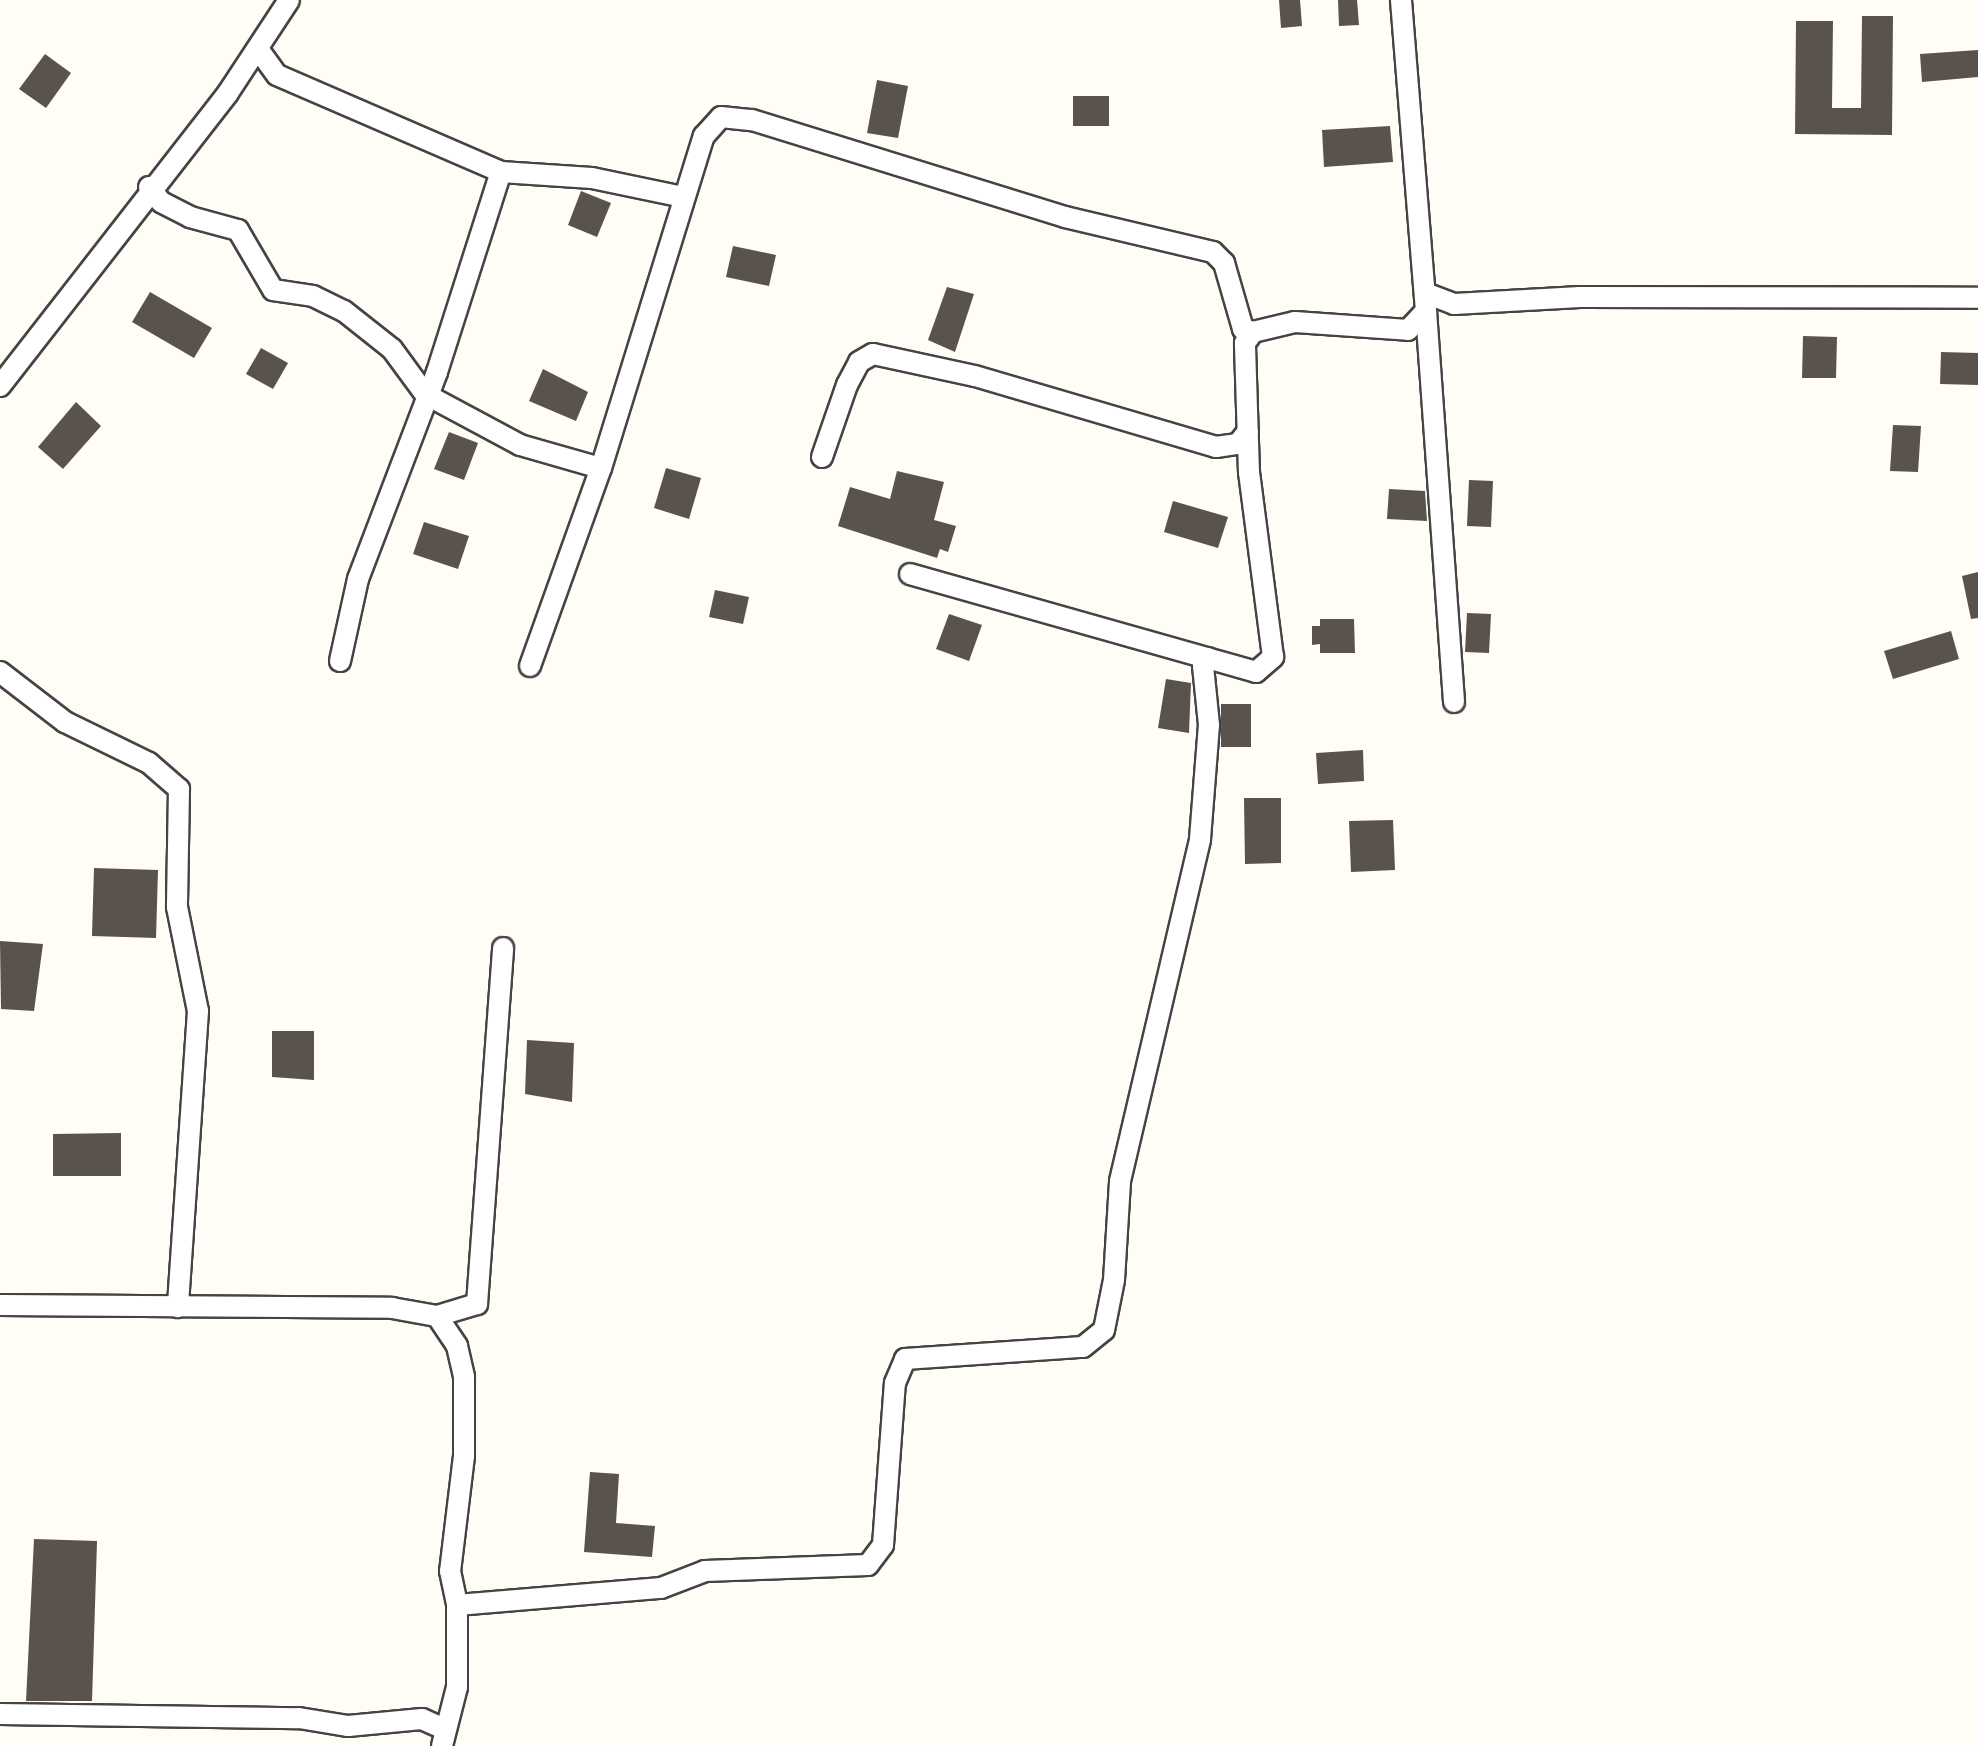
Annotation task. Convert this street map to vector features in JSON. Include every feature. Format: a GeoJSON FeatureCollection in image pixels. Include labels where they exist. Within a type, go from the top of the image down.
{"type":"FeatureCollection","features":[{"type":"Feature","properties":{"kind":"street"},"geometry":{"type":"LineString","coordinates":[[0,386],[258,49],[289,0]]}},
{"type":"Feature","properties":{"kind":"street"},"geometry":{"type":"LineString","coordinates":[[1402,0],[1454,702]]}},
{"type":"Feature","properties":{"kind":"street"},"geometry":{"type":"LineString","coordinates":[[258,49],[277,75],[501,172],[592,178],[683,198]]}},
{"type":"Feature","properties":{"kind":"street"},"geometry":{"type":"LineString","coordinates":[[530,666],[601,468],[704,136],[720,117],[752,120],[1065,217],[1213,252],[1224,264],[1242,329],[1253,332],[1317,321],[1408,330],[1427,303]]}},
{"type":"Feature","properties":{"kind":"street"},"geometry":{"type":"LineString","coordinates":[[340,661],[358,579],[501,172]]}},
{"type":"Feature","properties":{"kind":"street"},"geometry":{"type":"LineString","coordinates":[[149,187],[162,202],[190,217],[238,230],[273,290],[313,296],[344,311],[392,349],[425,394],[520,445],[601,468]]}},
{"type":"Feature","properties":{"kind":"street"},"geometry":{"type":"LineString","coordinates":[[1427,303],[1580,296],[1978,298]]}},
{"type":"Feature","properties":{"kind":"street"},"geometry":{"type":"LineString","coordinates":[[910,574],[1256,672],[1273,658],[1243,363],[1253,332]]}},
{"type":"Feature","properties":{"kind":"street"},"geometry":{"type":"LineString","coordinates":[[822,457],[847,385],[859,362],[873,354],[974,376],[1216,447],[1238,444],[1248,431]]}},
{"type":"Feature","properties":{"kind":"street"},"geometry":{"type":"LineString","coordinates":[[458,1605],[660,1588],[705,1571],[868,1566],[883,1545],[895,1384],[906,1359],[1083,1347],[1104,1330],[1120,1181],[1200,839],[1210,725],[1207,658]]}},
{"type":"Feature","properties":{"kind":"street"},"geometry":{"type":"LineString","coordinates":[[0,672],[65,722],[149,763],[179,789],[177,907],[198,1011],[178,1306]]}},
{"type":"Feature","properties":{"kind":"street"},"geometry":{"type":"LineString","coordinates":[[0,1305],[392,1308],[437,1316],[477,1304],[503,948]]}},
{"type":"Feature","properties":{"kind":"street"},"geometry":{"type":"LineString","coordinates":[[0,1714],[299,1718],[348,1726],[422,1719],[443,1737],[457,1687],[458,1605],[450,1571],[464,1456],[464,1376],[457,1346],[437,1316]]}},
{"type":"Feature","properties":{"kind":"building"},"geometry":{"type":"Polygon","coordinates":[[[1279,0],[1300,0],[1302,26],[1281,28],[1279,0]]]}},
{"type":"Feature","properties":{"kind":"building"},"geometry":{"type":"Polygon","coordinates":[[[1338,0],[1357,0],[1359,25],[1339,26],[1338,0]]]}},
{"type":"Feature","properties":{"kind":"building"},"geometry":{"type":"Polygon","coordinates":[[[1862,16],[1893,16],[1892,135],[1795,134],[1796,21],[1833,21],[1832,108],[1861,108],[1862,16]]]}},
{"type":"Feature","properties":{"kind":"building"},"geometry":{"type":"Polygon","coordinates":[[[1978,50],[1978,77],[1922,82],[1920,54],[1978,50]]]}},
{"type":"Feature","properties":{"kind":"building"},"geometry":{"type":"Polygon","coordinates":[[[45,54],[71,73],[46,108],[19,89],[45,54]]]}},
{"type":"Feature","properties":{"kind":"building"},"geometry":{"type":"Polygon","coordinates":[[[877,80],[908,86],[898,138],[867,133],[877,80]]]}},
{"type":"Feature","properties":{"kind":"building"},"geometry":{"type":"Polygon","coordinates":[[[1073,96],[1109,96],[1109,126],[1073,126],[1073,96]]]}},
{"type":"Feature","properties":{"kind":"building"},"geometry":{"type":"Polygon","coordinates":[[[1390,126],[1393,162],[1324,167],[1322,130],[1390,126]]]}},
{"type":"Feature","properties":{"kind":"building"},"geometry":{"type":"Polygon","coordinates":[[[581,191],[611,203],[597,237],[568,225],[581,191]]]}},
{"type":"Feature","properties":{"kind":"building"},"geometry":{"type":"Polygon","coordinates":[[[733,246],[776,255],[769,286],[726,277],[733,246]]]}},
{"type":"Feature","properties":{"kind":"building"},"geometry":{"type":"Polygon","coordinates":[[[947,287],[974,294],[955,352],[928,340],[947,287]]]}},
{"type":"Feature","properties":{"kind":"building"},"geometry":{"type":"Polygon","coordinates":[[[150,292],[212,328],[194,358],[132,322],[150,292]]]}},
{"type":"Feature","properties":{"kind":"building"},"geometry":{"type":"Polygon","coordinates":[[[1803,336],[1837,337],[1836,378],[1802,378],[1803,336]]]}},
{"type":"Feature","properties":{"kind":"building"},"geometry":{"type":"Polygon","coordinates":[[[261,348],[288,363],[273,389],[246,374],[261,348]]]}},
{"type":"Feature","properties":{"kind":"building"},"geometry":{"type":"Polygon","coordinates":[[[1941,352],[1978,353],[1978,385],[1940,384],[1941,352]]]}},
{"type":"Feature","properties":{"kind":"building"},"geometry":{"type":"Polygon","coordinates":[[[543,369],[588,392],[576,421],[529,401],[543,369]]]}},
{"type":"Feature","properties":{"kind":"building"},"geometry":{"type":"Polygon","coordinates":[[[76,402],[101,426],[63,469],[38,447],[76,402]]]}},
{"type":"Feature","properties":{"kind":"building"},"geometry":{"type":"Polygon","coordinates":[[[1893,425],[1921,426],[1918,472],[1890,471],[1893,425]]]}},
{"type":"Feature","properties":{"kind":"building"},"geometry":{"type":"Polygon","coordinates":[[[449,432],[478,443],[464,480],[434,469],[449,432]]]}},
{"type":"Feature","properties":{"kind":"building"},"geometry":{"type":"Polygon","coordinates":[[[666,468],[701,478],[689,519],[654,508],[666,468]]]}},
{"type":"Feature","properties":{"kind":"building"},"geometry":{"type":"Polygon","coordinates":[[[897,471],[944,482],[934,520],[956,526],[948,552],[940,549],[937,558],[838,526],[850,487],[890,499],[897,471]]]}},
{"type":"Feature","properties":{"kind":"building"},"geometry":{"type":"Polygon","coordinates":[[[1469,480],[1493,481],[1491,527],[1467,526],[1469,480]]]}},
{"type":"Feature","properties":{"kind":"building"},"geometry":{"type":"Polygon","coordinates":[[[1389,489],[1425,491],[1427,521],[1387,519],[1389,489]]]}},
{"type":"Feature","properties":{"kind":"building"},"geometry":{"type":"Polygon","coordinates":[[[1173,501],[1228,517],[1218,548],[1164,532],[1173,501]]]}},
{"type":"Feature","properties":{"kind":"building"},"geometry":{"type":"Polygon","coordinates":[[[424,522],[469,536],[458,569],[413,554],[424,522]]]}},
{"type":"Feature","properties":{"kind":"building"},"geometry":{"type":"Polygon","coordinates":[[[1978,572],[1978,618],[1971,619],[1962,576],[1978,572]]]}},
{"type":"Feature","properties":{"kind":"building"},"geometry":{"type":"Polygon","coordinates":[[[715,590],[749,597],[743,624],[709,617],[715,590]]]}},
{"type":"Feature","properties":{"kind":"building"},"geometry":{"type":"Polygon","coordinates":[[[1467,613],[1491,614],[1489,653],[1465,652],[1467,613]]]}},
{"type":"Feature","properties":{"kind":"building"},"geometry":{"type":"Polygon","coordinates":[[[949,614],[982,625],[969,661],[936,649],[949,614]]]}},
{"type":"Feature","properties":{"kind":"building"},"geometry":{"type":"Polygon","coordinates":[[[1320,619],[1354,619],[1355,653],[1320,653],[1320,644],[1312,645],[1312,626],[1320,626],[1320,619]]]}},
{"type":"Feature","properties":{"kind":"building"},"geometry":{"type":"Polygon","coordinates":[[[1951,631],[1959,659],[1893,679],[1884,651],[1951,631]]]}},
{"type":"Feature","properties":{"kind":"building"},"geometry":{"type":"Polygon","coordinates":[[[1166,679],[1191,683],[1189,733],[1158,728],[1166,679]]]}},
{"type":"Feature","properties":{"kind":"building"},"geometry":{"type":"Polygon","coordinates":[[[1221,704],[1251,704],[1251,747],[1221,747],[1221,704]]]}},
{"type":"Feature","properties":{"kind":"building"},"geometry":{"type":"Polygon","coordinates":[[[1363,750],[1364,781],[1318,784],[1316,753],[1363,750]]]}},
{"type":"Feature","properties":{"kind":"building"},"geometry":{"type":"Polygon","coordinates":[[[1244,798],[1281,798],[1281,863],[1245,864],[1244,798]]]}},
{"type":"Feature","properties":{"kind":"building"},"geometry":{"type":"Polygon","coordinates":[[[1393,820],[1395,870],[1351,872],[1349,821],[1393,820]]]}},
{"type":"Feature","properties":{"kind":"building"},"geometry":{"type":"Polygon","coordinates":[[[94,868],[158,870],[156,938],[92,936],[94,868]]]}},
{"type":"Feature","properties":{"kind":"building"},"geometry":{"type":"Polygon","coordinates":[[[0,941],[43,944],[34,1011],[1,1009],[0,941]]]}},
{"type":"Feature","properties":{"kind":"building"},"geometry":{"type":"Polygon","coordinates":[[[272,1031],[314,1031],[314,1080],[272,1077],[272,1031]]]}},
{"type":"Feature","properties":{"kind":"building"},"geometry":{"type":"Polygon","coordinates":[[[527,1040],[574,1043],[572,1102],[525,1094],[527,1040]]]}},
{"type":"Feature","properties":{"kind":"building"},"geometry":{"type":"Polygon","coordinates":[[[121,1133],[121,1176],[53,1176],[53,1134],[121,1133]]]}},
{"type":"Feature","properties":{"kind":"building"},"geometry":{"type":"Polygon","coordinates":[[[590,1472],[619,1474],[616,1523],[655,1526],[652,1557],[584,1552],[590,1472]]]}},
{"type":"Feature","properties":{"kind":"building"},"geometry":{"type":"Polygon","coordinates":[[[34,1539],[97,1541],[92,1701],[26,1701],[34,1539]]]}}]}
